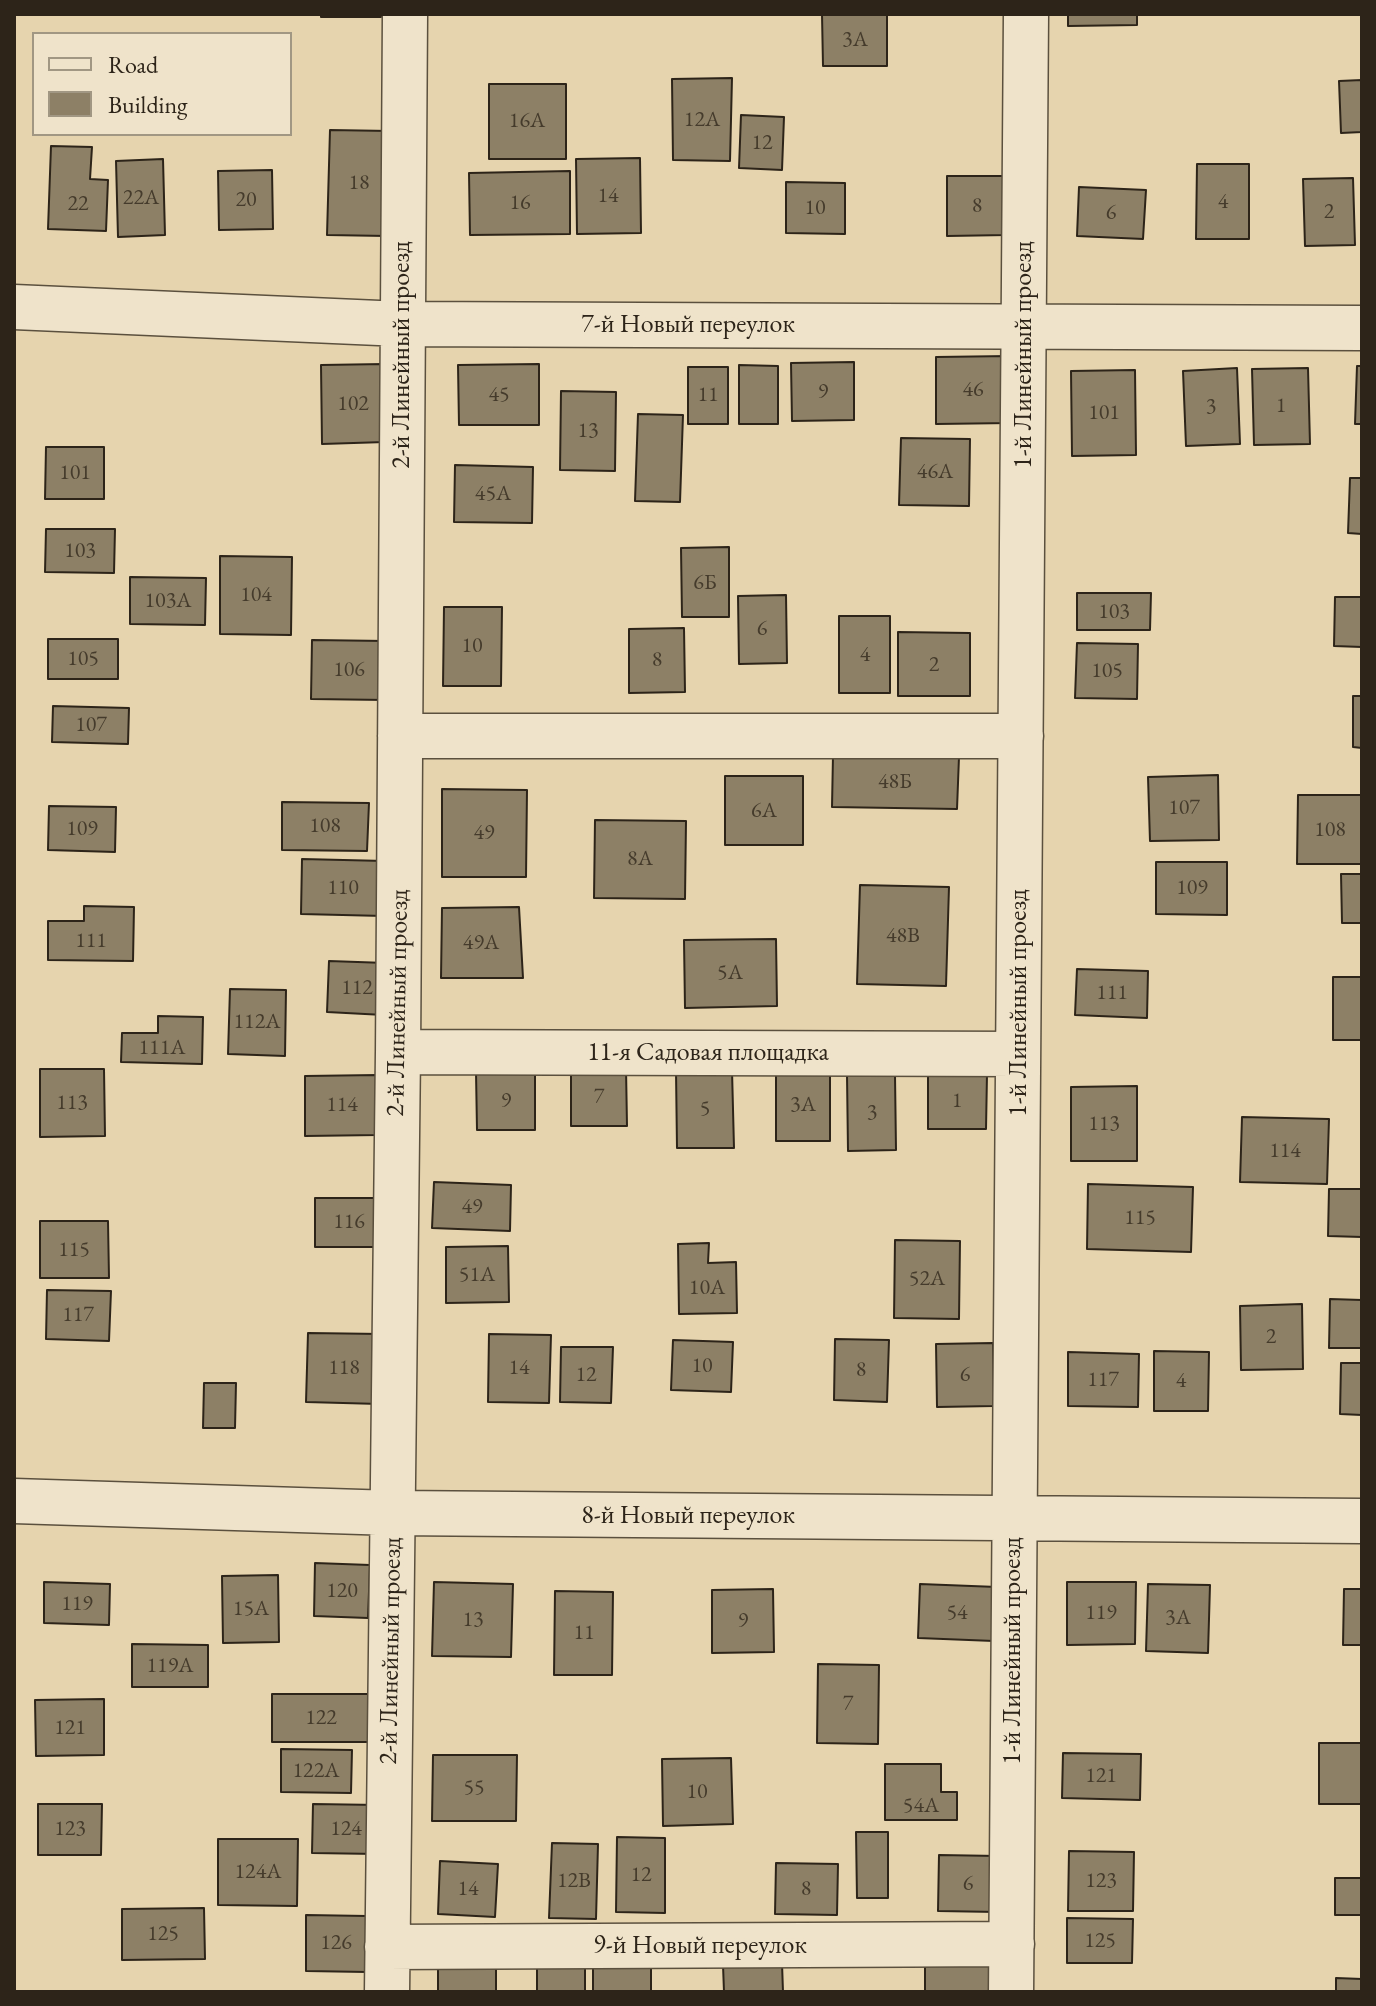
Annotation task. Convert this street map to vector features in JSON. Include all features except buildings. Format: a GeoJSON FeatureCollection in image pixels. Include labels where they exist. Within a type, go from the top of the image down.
{"type":"FeatureCollection","features":[{"type":"Feature","properties":{"kind":"street","name":"2-й Линейный проезд"},"geometry":{"type":"LineString","coordinates":[[387,1992],[398,1052],[405,14]]}},
{"type":"Feature","properties":{"kind":"street","name":"1-й Линейный проезд"},"geometry":{"type":"LineString","coordinates":[[1011,1992],[1026,14]]}},
{"type":"Feature","properties":{"kind":"street","name":"7-й Новый переулок"},"geometry":{"type":"LineString","coordinates":[[14,307],[402,324],[1362,328]]}},
{"type":"Feature","properties":{"kind":"street"},"geometry":{"type":"LineString","coordinates":[[400,736],[1021,736]]}},
{"type":"Feature","properties":{"kind":"street","name":"11-я Садовая площадка"},"geometry":{"type":"LineString","coordinates":[[398,1052],[1018,1054]]}},
{"type":"Feature","properties":{"kind":"street","name":"8-й Новый переулок"},"geometry":{"type":"LineString","coordinates":[[14,1501],[393,1513],[1362,1521]]}},
{"type":"Feature","properties":{"kind":"street","name":"9-й Новый переулок"},"geometry":{"type":"LineString","coordinates":[[387,1947],[1012,1944]]}}]}
